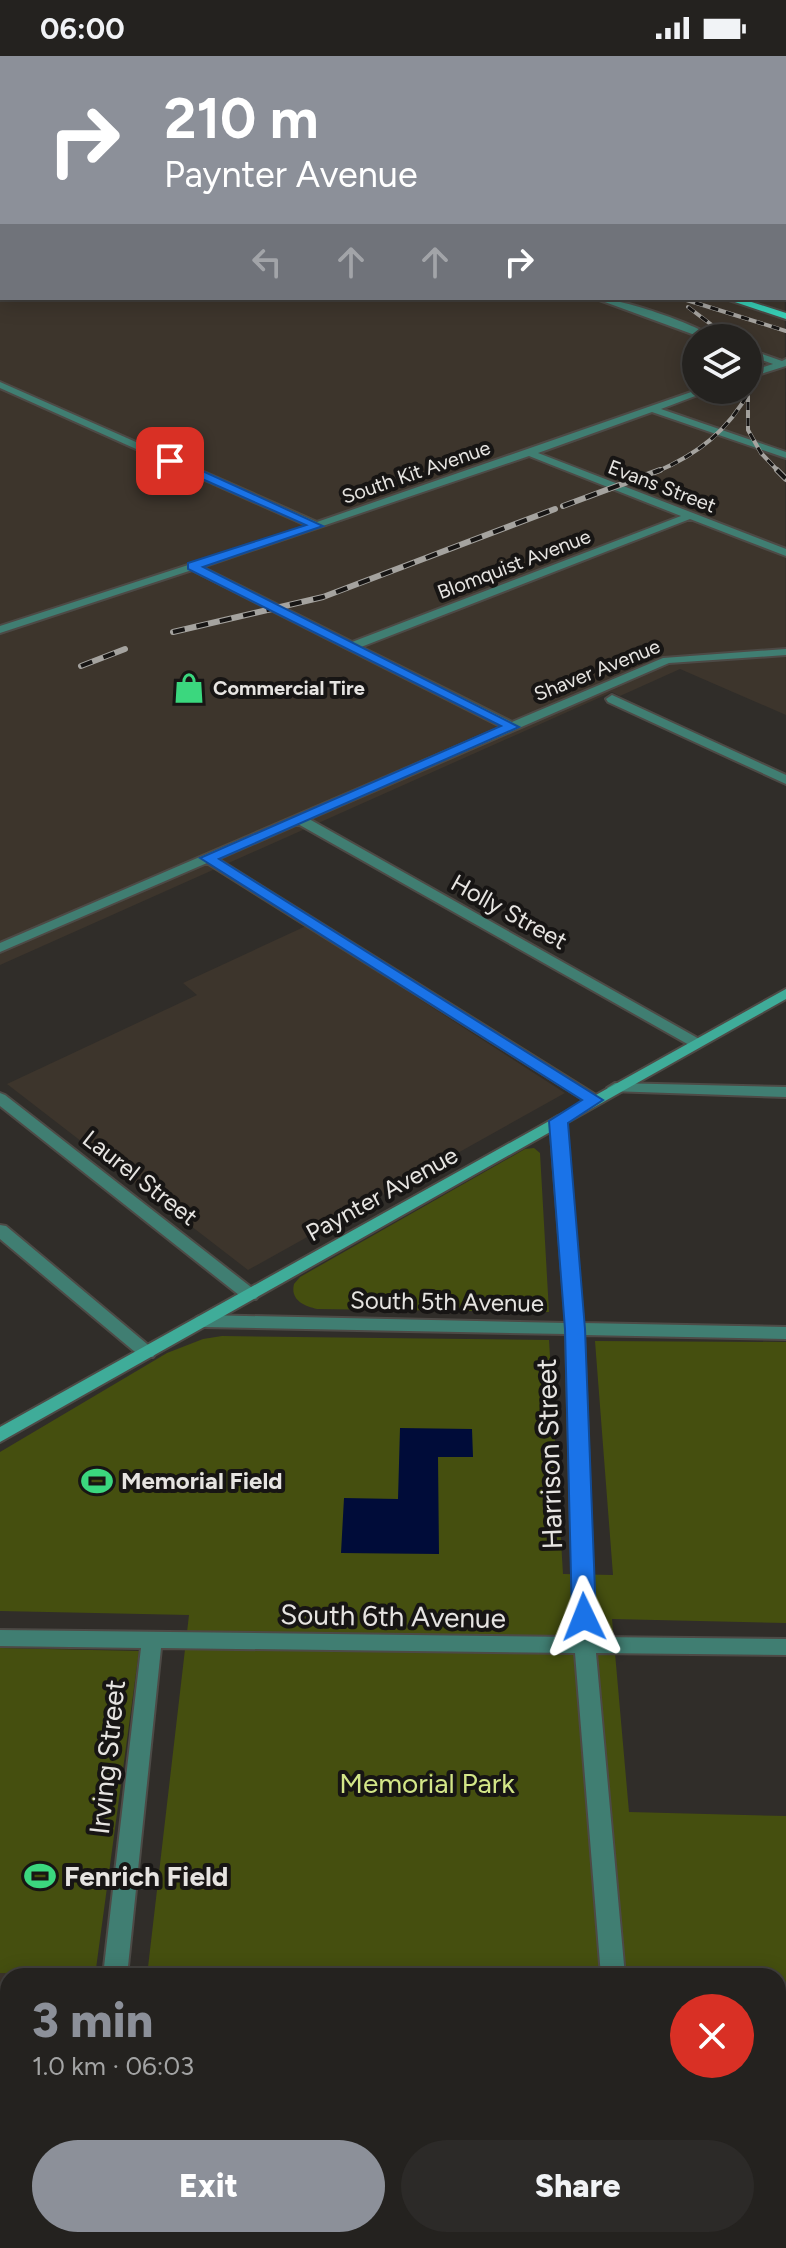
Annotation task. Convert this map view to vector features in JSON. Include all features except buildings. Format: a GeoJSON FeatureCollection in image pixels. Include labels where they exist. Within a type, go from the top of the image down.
{"type":"FeatureCollection","features":[{"type":"Feature","properties":{"kind":"main road"},"geometry":{"type":"LineString","coordinates":[[734,300],[786,316]]}},
{"type":"Feature","properties":{"kind":"street"},"geometry":{"type":"LineString","coordinates":[[605,300],[682,327]]}},
{"type":"Feature","properties":{"kind":"street"},"geometry":{"type":"LineString","coordinates":[[762,356],[784,363]]}},
{"type":"Feature","properties":{"kind":"street"},"geometry":{"type":"LineString","coordinates":[[762,370],[784,363]]}},
{"type":"Feature","properties":{"kind":"street"},"geometry":{"type":"LineString","coordinates":[[0,385],[317,526]]}},
{"type":"Feature","properties":{"kind":"street","name":"South Kit Avenue"},"geometry":{"type":"LineString","coordinates":[[0,630],[317,526],[682,398]]}},
{"type":"Feature","properties":{"kind":"street"},"geometry":{"type":"LineString","coordinates":[[652,409],[786,455]]}},
{"type":"Feature","properties":{"kind":"street","name":"Evans Street"},"geometry":{"type":"LineString","coordinates":[[526,452],[786,553]]}},
{"type":"Feature","properties":{"kind":"street","name":"Blomquist Avenue"},"geometry":{"type":"LineString","coordinates":[[353,646],[689,516]]}},
{"type":"Feature","properties":{"kind":"street"},"geometry":{"type":"LineString","coordinates":[[192,566],[512,727]]}},
{"type":"Feature","properties":{"kind":"street","name":"Shaver Avenue"},"geometry":{"type":"LineString","coordinates":[[0,948],[667,660],[786,652]]}},
{"type":"Feature","properties":{"kind":"street"},"geometry":{"type":"LineString","coordinates":[[612,699],[786,780]]}},
{"type":"Feature","properties":{"kind":"street","name":"Holly Street"},"geometry":{"type":"LineString","coordinates":[[299,819],[696,1043]]}},
{"type":"Feature","properties":{"kind":"street"},"geometry":{"type":"LineString","coordinates":[[208,858],[594,1100]]}},
{"type":"Feature","properties":{"kind":"street","name":"Paynter Avenue"},"geometry":{"type":"LineString","coordinates":[[2,1430],[147,1353],[786,993]]}},
{"type":"Feature","properties":{"kind":"street"},"geometry":{"type":"LineString","coordinates":[[615,1088],[786,1092]]}},
{"type":"Feature","properties":{"kind":"street","name":"Laurel Street"},"geometry":{"type":"LineString","coordinates":[[0,1098],[250,1295]]}},
{"type":"Feature","properties":{"kind":"street","name":"Harrison Street"},"geometry":{"type":"LineString","coordinates":[[558,1121],[575,1329],[585,1646],[612,1968]]}},
{"type":"Feature","properties":{"kind":"street"},"geometry":{"type":"LineString","coordinates":[[0,1230],[147,1353]]}},
{"type":"Feature","properties":{"kind":"street","name":"South 5th Avenue"},"geometry":{"type":"LineString","coordinates":[[203,1321],[786,1333]]}},
{"type":"Feature","properties":{"kind":"street","name":"South 6th Avenue"},"geometry":{"type":"LineString","coordinates":[[0,1638],[786,1647]]}},
{"type":"Feature","properties":{"kind":"street","name":"Irving Street"},"geometry":{"type":"LineString","coordinates":[[116,1968],[152,1641]]}},
{"type":"Feature","properties":{"kind":"shaded area"},"geometry":{"type":"Polygon","coordinates":[[[0,300],[785,300],[786,715],[680,669],[620,696],[612,692],[0,965],[0,300]]]}},
{"type":"Feature","properties":{"kind":"shaded area"},"geometry":{"type":"Polygon","coordinates":[[[306,926],[565,1093],[248,1270],[7,1084],[197,995],[183,983],[306,926]]]}},
{"type":"Feature","properties":{"kind":"green space"},"geometry":{"type":"Polygon","coordinates":[[[534,1148],[540,1153],[549,1312],[317,1309],[296,1298],[294,1284],[300,1277],[525,1149],[534,1148]]]}},
{"type":"Feature","properties":{"kind":"green space","name":"Memorial Park"},"geometry":{"type":"Polygon","coordinates":[[[222,1336],[549,1340],[563,1574],[613,1575],[595,1341],[786,1342],[786,1623],[612,1619],[629,1812],[786,1816],[786,1968],[148,1968],[189,1615],[0,1611],[0,1452],[167,1353],[203,1339],[222,1336]]]}},
{"type":"Feature","properties":{"kind":"green space","name":"Fenrich Field"},"geometry":{"type":"Polygon","coordinates":[[[0,1648],[139,1651],[96,1968],[0,1968],[0,1648]]]}},
{"type":"Feature","properties":{"kind":"water"},"geometry":{"type":"Polygon","coordinates":[[[400,1428],[472,1429],[473,1457],[438,1457],[439,1554],[341,1553],[344,1498],[398,1499],[400,1428]]]}},
{"type":"Feature","properties":{"kind":"railway"},"geometry":{"type":"LineString","coordinates":[[686,300],[786,331]]}},
{"type":"Feature","properties":{"kind":"railway"},"geometry":{"type":"LineString","coordinates":[[688,307],[710,324]]}},
{"type":"Feature","properties":{"kind":"railway"},"geometry":{"type":"LineString","coordinates":[[660,470],[710,440],[742,404]]}},
{"type":"Feature","properties":{"kind":"railway"},"geometry":{"type":"LineString","coordinates":[[748,404],[748,430],[761,453],[779,472]]}},
{"type":"Feature","properties":{"kind":"railway"},"geometry":{"type":"LineString","coordinates":[[563,506],[660,470]]}},
{"type":"Feature","properties":{"kind":"railway"},"geometry":{"type":"LineString","coordinates":[[779,472],[786,479]]}},
{"type":"Feature","properties":{"kind":"railway"},"geometry":{"type":"LineString","coordinates":[[173,632],[323,597],[555,509]]}},
{"type":"Feature","properties":{"kind":"railway"},"geometry":{"type":"LineString","coordinates":[[81,666],[125,649]]}},
{"type":"Feature","properties":{"kind":"place","name":"Commercial Tire"},"geometry":{"type":"Point","coordinates":[189,688]}},
{"type":"Feature","properties":{"kind":"place","name":"Memorial Field"},"geometry":{"type":"Point","coordinates":[97,1481]}},
{"type":"Feature","properties":{"kind":"place","name":"Fenrich Field"},"geometry":{"type":"Point","coordinates":[40,1876]}},
{"type":"Feature","properties":{"kind":"route"},"geometry":{"type":"LineString","coordinates":[[170,461],[317,526],[192,566],[512,727],[208,858],[594,1100],[558,1121],[575,1329],[584,1617]]}}]}
